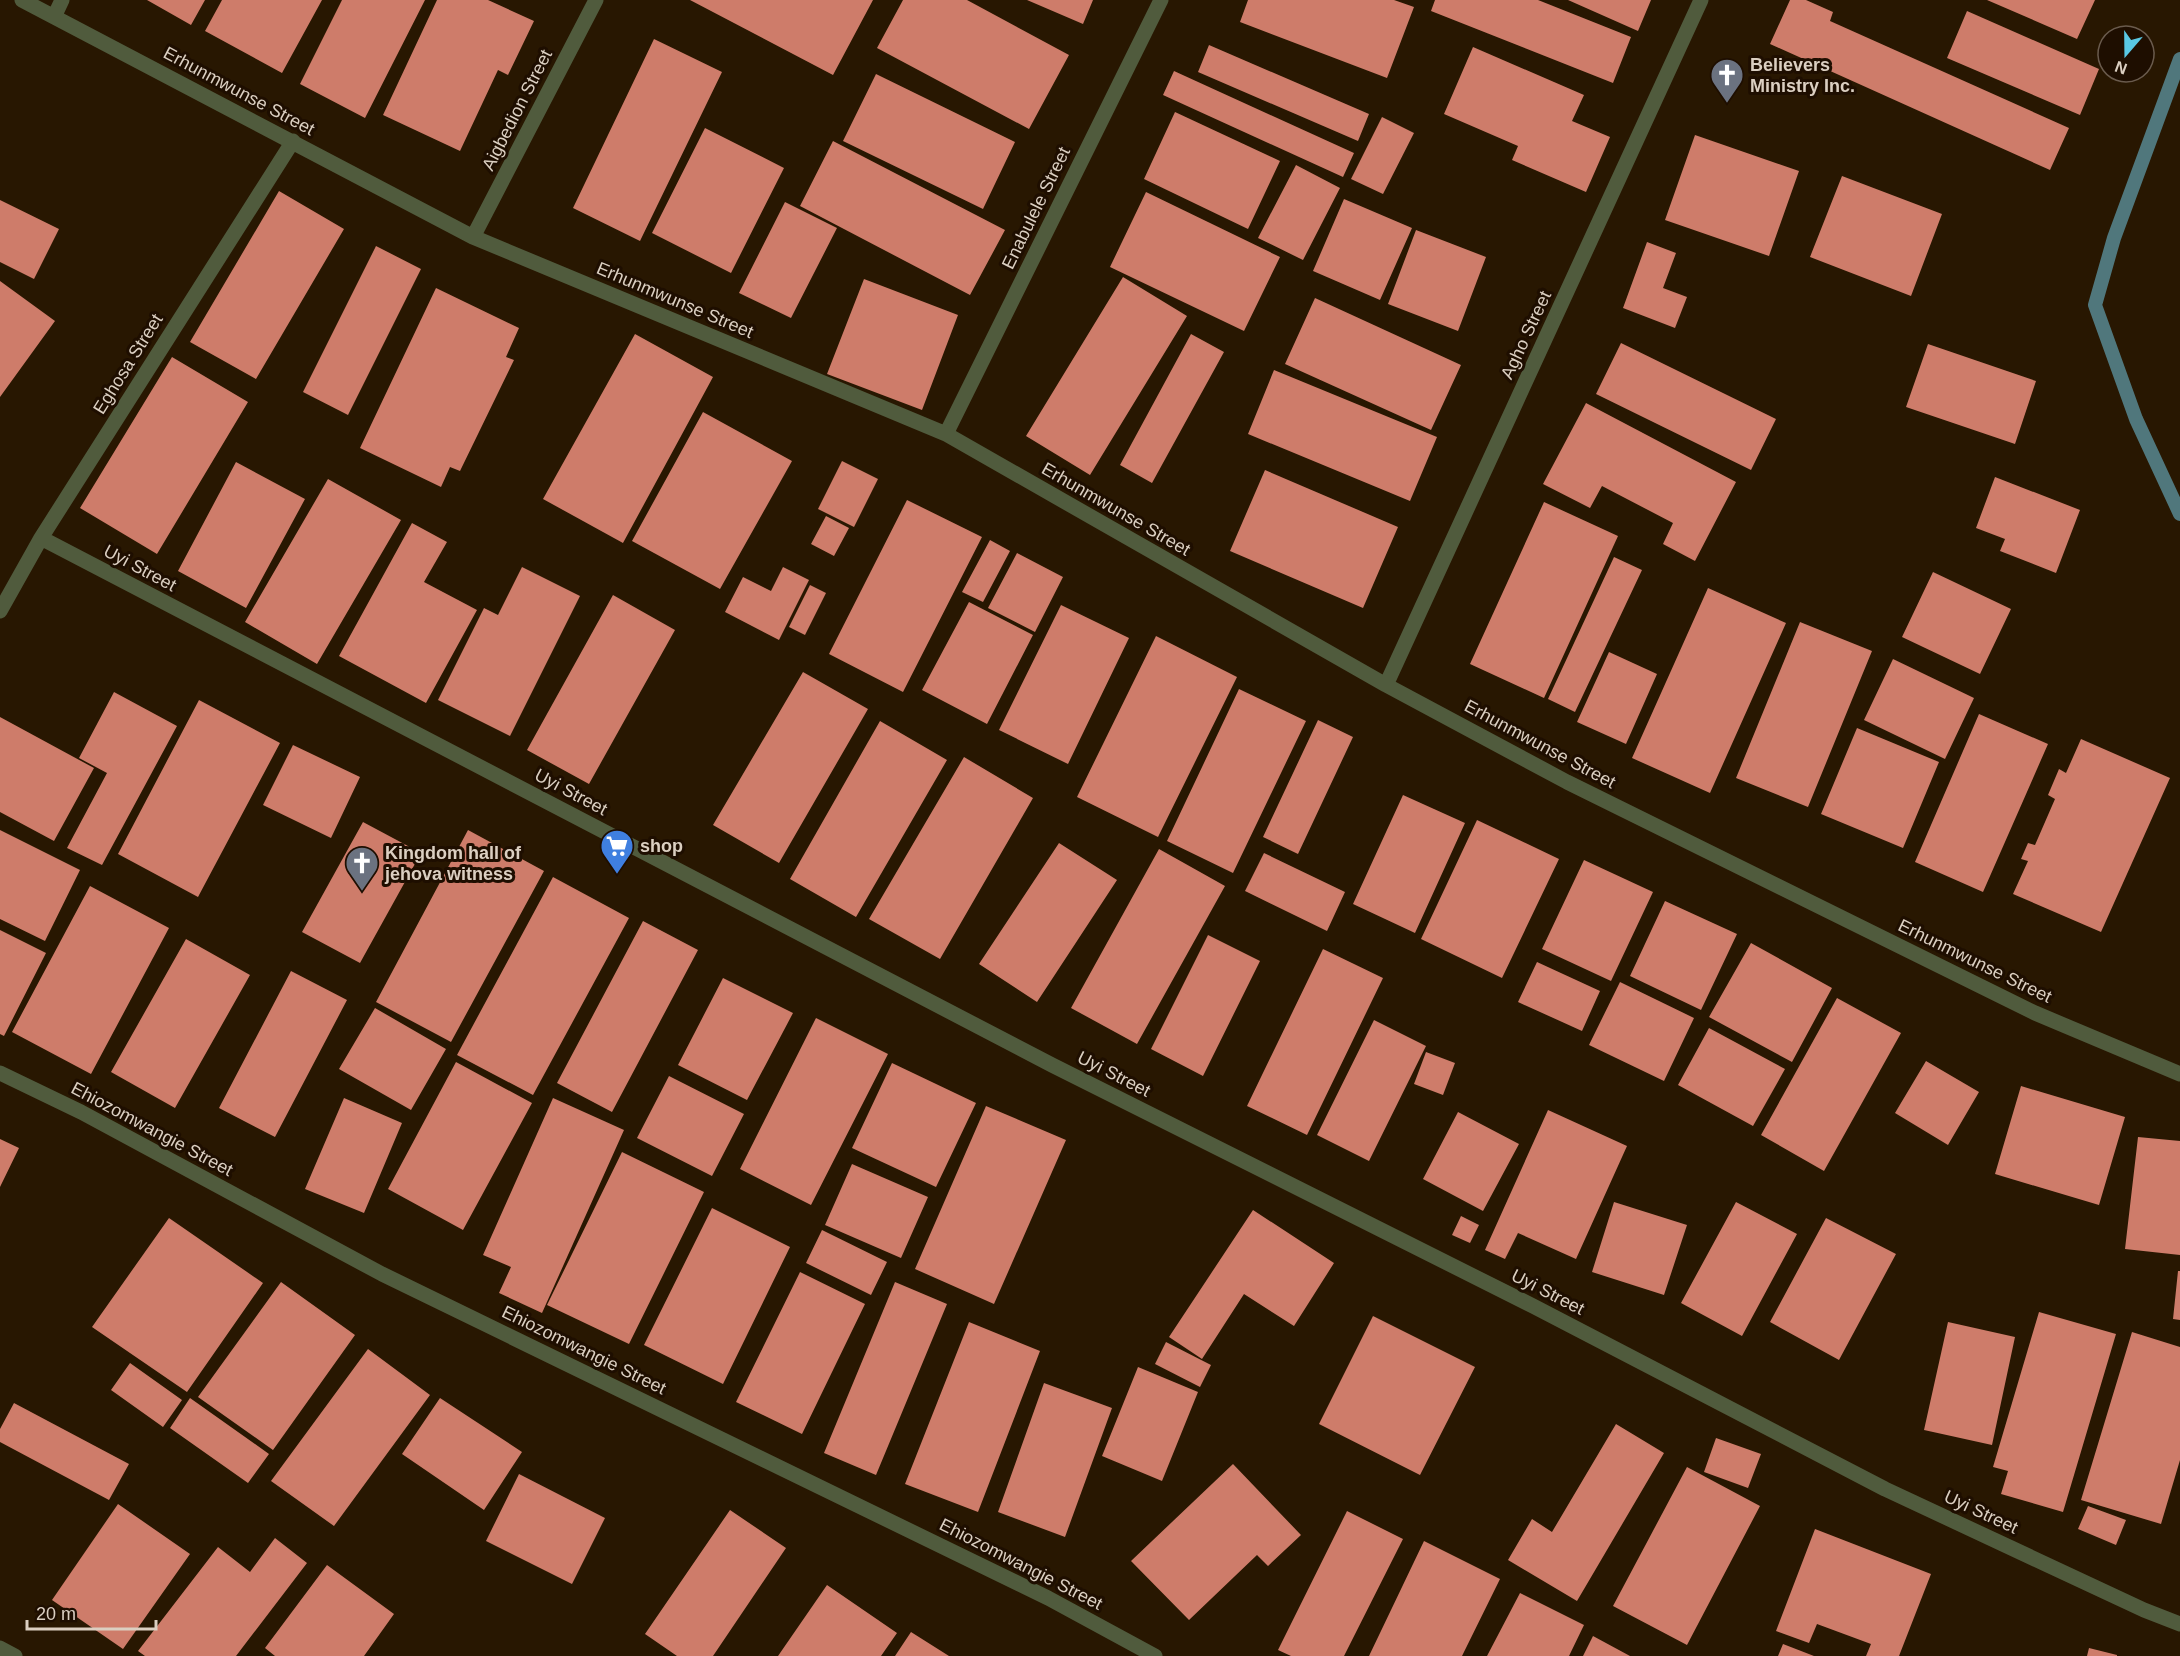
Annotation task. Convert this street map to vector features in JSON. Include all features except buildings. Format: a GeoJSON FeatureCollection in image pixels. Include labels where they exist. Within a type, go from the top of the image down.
{"type":"FeatureCollection","features":[{"type":"Feature","properties":{"kind":"street","name":"Erhunmwunse Street"},"geometry":{"type":"LineString","coordinates":[[22,0],[473,237],[946,434],[1386,685],[1567,782],[2035,1013],[2180,1074]]}},
{"type":"Feature","properties":{"kind":"street"},"geometry":{"type":"LineString","coordinates":[[54,17],[62,0]]}},
{"type":"Feature","properties":{"kind":"street","name":"Aigbedion Street"},"geometry":{"type":"LineString","coordinates":[[473,237],[596,0]]}},
{"type":"Feature","properties":{"kind":"street","name":"Enabulele Street"},"geometry":{"type":"LineString","coordinates":[[946,434],[1161,0]]}},
{"type":"Feature","properties":{"kind":"street","name":"Agho Street"},"geometry":{"type":"LineString","coordinates":[[1386,685],[1701,0]]}},
{"type":"Feature","properties":{"kind":"street","name":"Eghosa Street"},"geometry":{"type":"LineString","coordinates":[[0,611],[41,538],[293,141]]}},
{"type":"Feature","properties":{"kind":"street","name":"Uyi Street"},"geometry":{"type":"LineString","coordinates":[[41,538],[1052,1065],[1533,1306],[1885,1489],[2144,1610],[2180,1624]]}},
{"type":"Feature","properties":{"kind":"street","name":"Ehiozomwangie Street"},"geometry":{"type":"LineString","coordinates":[[0,1073],[81,1112],[382,1274],[1048,1598],[1155,1656]]}},
{"type":"Feature","properties":{"kind":"street"},"geometry":{"type":"LineString","coordinates":[[0,1648],[15,1656]]}},
{"type":"Feature","properties":{"kind":"waterway"},"geometry":{"type":"LineString","coordinates":[[2180,59],[2114,238],[2095,305],[2136,419],[2180,514]]}},
{"type":"Feature","properties":{"kind":"place","name":"Believers Ministry Inc."},"geometry":{"type":"Point","coordinates":[1727,104]}},
{"type":"Feature","properties":{"kind":"place","name":"shop"},"geometry":{"type":"Point","coordinates":[617,875]}},
{"type":"Feature","properties":{"kind":"place","name":"Kingdom hall of jehova witness"},"geometry":{"type":"Point","coordinates":[362,892]}}]}
